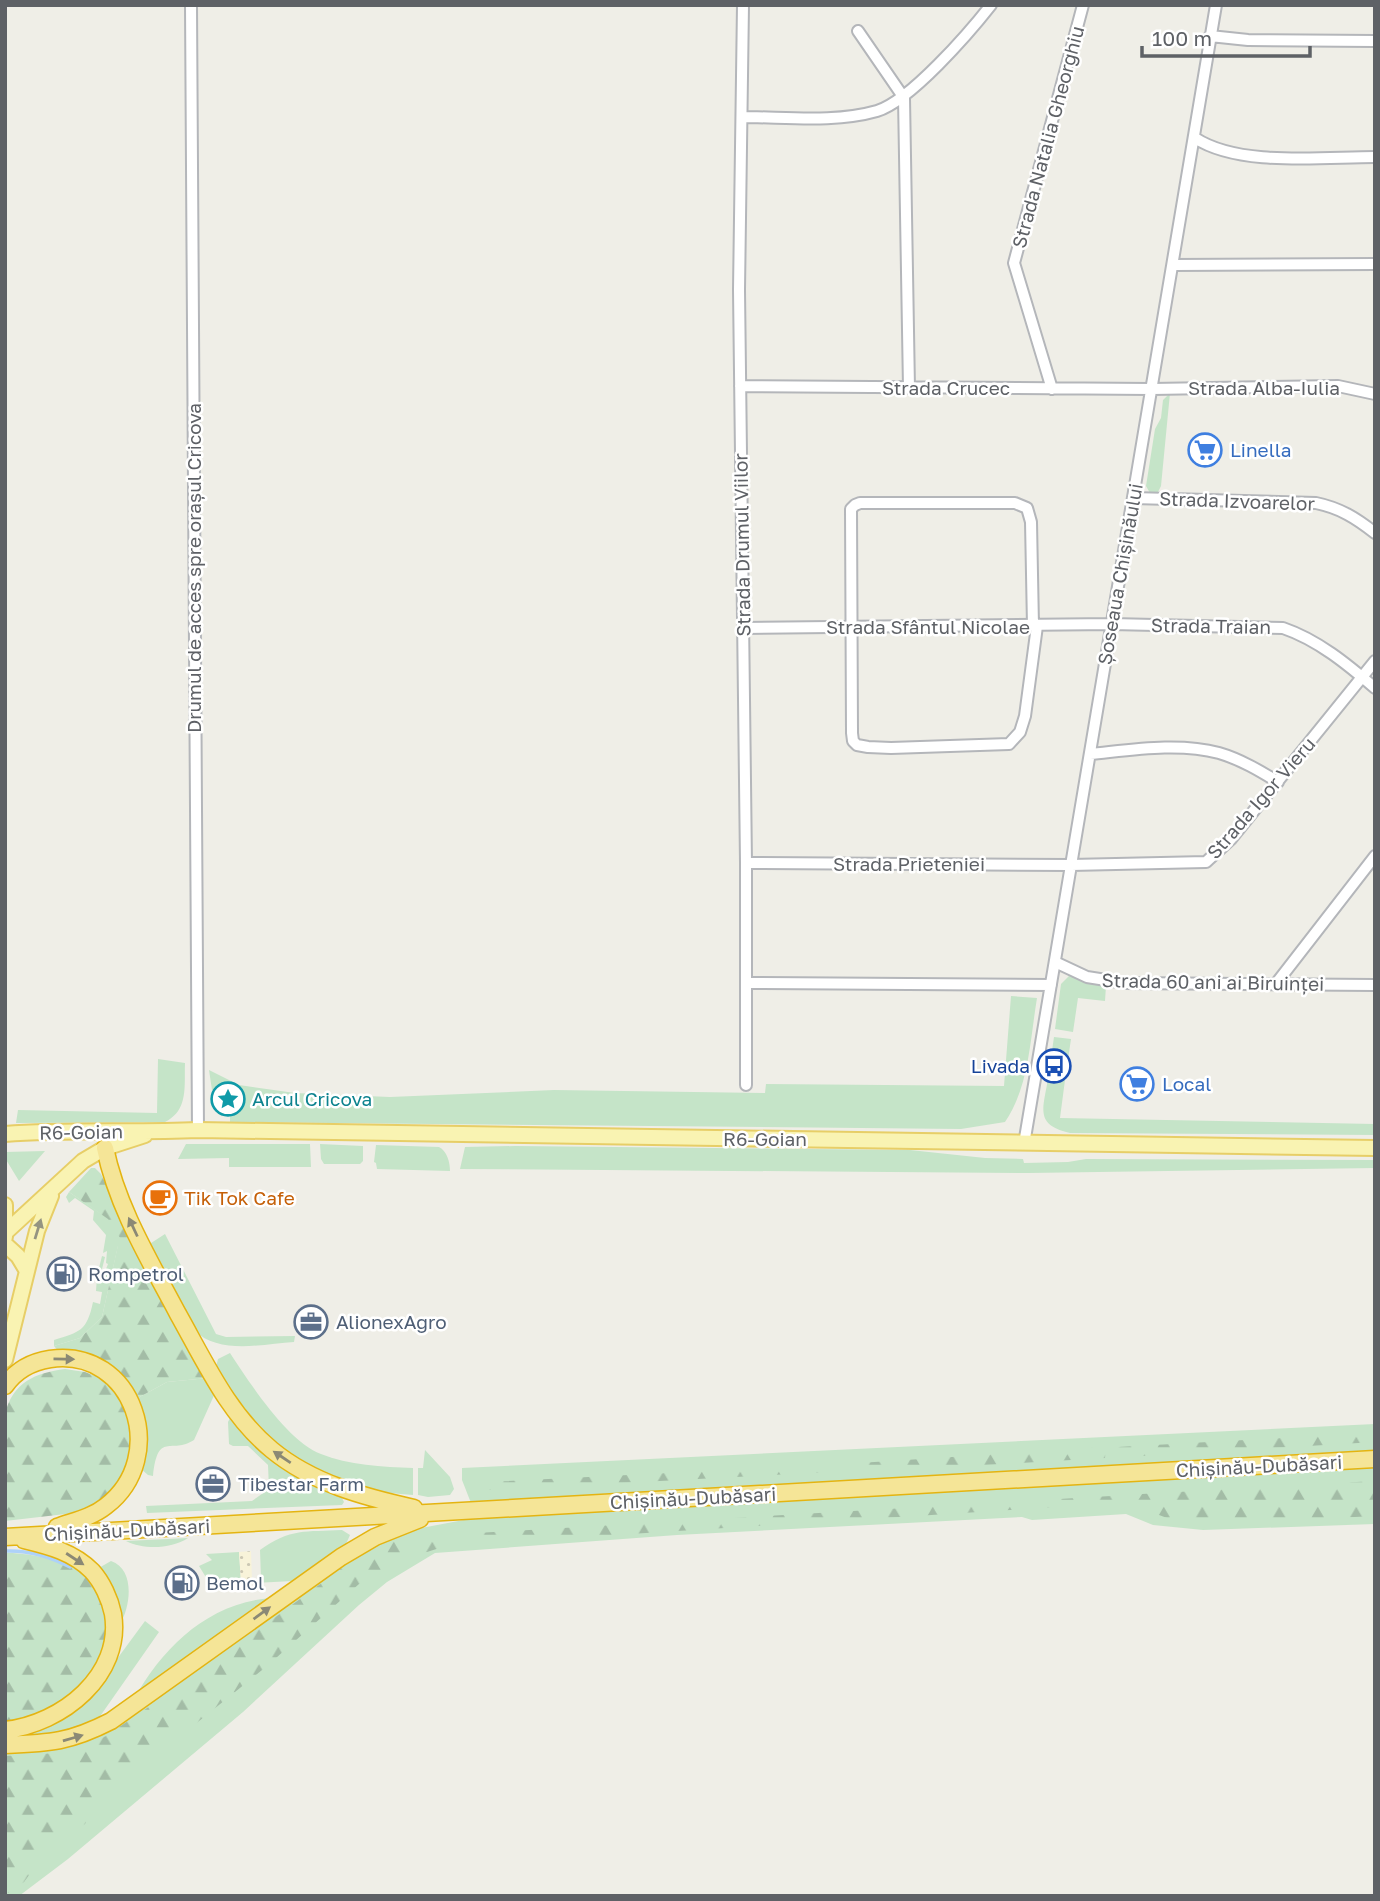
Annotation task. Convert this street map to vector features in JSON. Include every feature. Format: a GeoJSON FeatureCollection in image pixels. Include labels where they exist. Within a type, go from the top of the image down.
{"type":"FeatureCollection","features":[{"type":"Feature","properties":{"kind":"highway"},"geometry":{"type":"LineString","coordinates":[[106,1148],[116,1189],[146,1255],[209,1370],[236,1412],[254,1433],[292,1464],[333,1486],[437,1513]]}},
{"type":"Feature","properties":{"kind":"highway"},"geometry":{"type":"LineString","coordinates":[[5,1386],[32,1363],[55,1358],[85,1361],[100,1368],[116,1381],[130,1401],[138,1422],[139,1450],[135,1467],[120,1494],[90,1516],[37,1535]]}},
{"type":"Feature","properties":{"kind":"highway","name":"Chișinău-Dubăsari"},"geometry":{"type":"LineString","coordinates":[[8,1537],[1375,1460]]}},
{"type":"Feature","properties":{"kind":"highway"},"geometry":{"type":"LineString","coordinates":[[5,1745],[62,1741],[83,1736],[111,1721],[341,1557],[375,1537],[437,1513]]}},
{"type":"Feature","properties":{"kind":"highway"},"geometry":{"type":"LineString","coordinates":[[5,1730],[29,1726],[80,1696],[103,1672],[114,1640],[111,1606],[98,1578],[91,1570],[57,1548],[8,1537]]}},
{"type":"Feature","properties":{"kind":"main road","name":"R6-Goian"},"geometry":{"type":"LineString","coordinates":[[5,1134],[198,1130],[1375,1148]]}},
{"type":"Feature","properties":{"kind":"main road","name":"R6-Goian"},"geometry":{"type":"LineString","coordinates":[[6,1243],[74,1167],[106,1148],[156,1132]]}},
{"type":"Feature","properties":{"kind":"main road"},"geometry":{"type":"LineString","coordinates":[[5,1360],[40,1220],[55,1189]]}},
{"type":"Feature","properties":{"kind":"main road"},"geometry":{"type":"LineString","coordinates":[[5,1205],[6,1243],[27,1271]]}},
{"type":"Feature","properties":{"kind":"street","name":"Drumul de acces spre orașul Cricova"},"geometry":{"type":"LineString","coordinates":[[191,5],[198,1130]]}},
{"type":"Feature","properties":{"kind":"street","name":"Strada Drumul Viilor"},"geometry":{"type":"LineString","coordinates":[[743,5],[740,386],[746,1085]]}},
{"type":"Feature","properties":{"kind":"street"},"geometry":{"type":"LineString","coordinates":[[742,117],[845,117],[879,110],[904,98],[991,5]]}},
{"type":"Feature","properties":{"kind":"street","name":"Strada Natalia Gheorghiu"},"geometry":{"type":"LineString","coordinates":[[1052,389],[1014,263],[1083,5]]}},
{"type":"Feature","properties":{"kind":"street","name":"Șoseaua Chișinăului"},"geometry":{"type":"LineString","coordinates":[[1024,1143],[1216,5]]}},
{"type":"Feature","properties":{"kind":"street"},"geometry":{"type":"LineString","coordinates":[[858,31],[904,98],[908,388]]}},
{"type":"Feature","properties":{"kind":"street"},"geometry":{"type":"LineString","coordinates":[[1210,36],[1248,40],[1375,41]]}},
{"type":"Feature","properties":{"kind":"street"},"geometry":{"type":"LineString","coordinates":[[1195,138],[1208,147],[1247,157],[1375,157]]}},
{"type":"Feature","properties":{"kind":"street"},"geometry":{"type":"LineString","coordinates":[[1173,265],[1375,264]]}},
{"type":"Feature","properties":{"kind":"street","name":"Strada Crucec"},"geometry":{"type":"LineString","coordinates":[[740,386],[1152,389]]}},
{"type":"Feature","properties":{"kind":"street","name":"Strada Alba-Iulia"},"geometry":{"type":"LineString","coordinates":[[1152,389],[1338,386],[1375,394]]}},
{"type":"Feature","properties":{"kind":"street","name":"Strada Izvoarelor"},"geometry":{"type":"LineString","coordinates":[[1133,498],[1316,503],[1351,515],[1375,533]]}},
{"type":"Feature","properties":{"kind":"street"},"geometry":{"type":"LineString","coordinates":[[1015,503],[1027,508],[1031,522],[1035,626],[1025,716],[1020,732],[1013,741],[1001,746],[891,748],[857,745],[853,741],[852,627],[851,509],[855,505],[1015,503]]}},
{"type":"Feature","properties":{"kind":"street","name":"Strada Sfântul Nicolae"},"geometry":{"type":"LineString","coordinates":[[743,628],[1112,624]]}},
{"type":"Feature","properties":{"kind":"street","name":"Strada Traian"},"geometry":{"type":"LineString","coordinates":[[1112,624],[1283,628],[1320,646],[1375,688]]}},
{"type":"Feature","properties":{"kind":"street","name":"Strada Igor Vieru"},"geometry":{"type":"LineString","coordinates":[[1071,865],[1206,862],[1217,854],[1278,782],[1375,661]]}},
{"type":"Feature","properties":{"kind":"street"},"geometry":{"type":"LineString","coordinates":[[1090,754],[1154,749],[1212,751],[1245,764],[1278,782]]}},
{"type":"Feature","properties":{"kind":"street"},"geometry":{"type":"LineString","coordinates":[[1275,985],[1375,856]]}},
{"type":"Feature","properties":{"kind":"street","name":"Strada Prieteniei"},"geometry":{"type":"LineString","coordinates":[[746,863],[1071,865]]}},
{"type":"Feature","properties":{"kind":"street","name":"Strada 60 ani ai Biruinței"},"geometry":{"type":"LineString","coordinates":[[1055,962],[1100,980],[1375,985]]}},
{"type":"Feature","properties":{"kind":"street"},"geometry":{"type":"LineString","coordinates":[[746,983],[1051,985]]}},
{"type":"Feature","properties":{"kind":"green space"},"geometry":{"type":"Polygon","coordinates":[[[1170,393],[1161,486],[1157,494],[1150,493],[1146,486],[1155,429],[1161,418],[1163,400],[1170,393]]]}},
{"type":"Feature","properties":{"kind":"green space"},"geometry":{"type":"Polygon","coordinates":[[[1069,976],[1106,986],[1105,1001],[1078,998],[1073,1032],[1055,1029],[1061,984],[1069,976]]]}},
{"type":"Feature","properties":{"kind":"green space"},"geometry":{"type":"Polygon","coordinates":[[[1011,996],[1037,998],[1027,1063],[1019,1094],[1005,1122],[961,1129],[230,1122],[230,1106],[221,1101],[221,1090],[212,1090],[209,1070],[239,1085],[295,1093],[390,1097],[554,1090],[765,1093],[766,1084],[1004,1086],[1011,996]]]}},
{"type":"Feature","properties":{"kind":"green space"},"geometry":{"type":"Polygon","coordinates":[[[1054,1037],[1071,1039],[1066,1073],[1049,1071],[1054,1037]]]}},
{"type":"Feature","properties":{"kind":"green space"},"geometry":{"type":"Polygon","coordinates":[[[158,1059],[185,1063],[182,1104],[173,1117],[165,1122],[16,1123],[18,1110],[157,1113],[158,1059]]]}},
{"type":"Feature","properties":{"kind":"green space"},"geometry":{"type":"Polygon","coordinates":[[[1048,1078],[1065,1080],[1060,1118],[1375,1124],[1375,1135],[1070,1133],[1058,1130],[1046,1120],[1043,1106],[1048,1078]]]}},
{"type":"Feature","properties":{"kind":"green space"},"geometry":{"type":"Polygon","coordinates":[[[186,1144],[310,1144],[311,1167],[229,1167],[229,1158],[178,1159],[186,1144]]]}},
{"type":"Feature","properties":{"kind":"green space"},"geometry":{"type":"Polygon","coordinates":[[[320,1144],[363,1146],[363,1161],[360,1164],[324,1164],[320,1144]]]}},
{"type":"Feature","properties":{"kind":"green space"},"geometry":{"type":"Polygon","coordinates":[[[376,1145],[439,1147],[448,1157],[450,1171],[377,1169],[374,1162],[376,1145]]]}},
{"type":"Feature","properties":{"kind":"green space"},"geometry":{"type":"Polygon","coordinates":[[[465,1147],[910,1150],[1023,1159],[1024,1163],[1086,1159],[1375,1160],[1375,1168],[1029,1173],[460,1169],[465,1147]]]}},
{"type":"Feature","properties":{"kind":"green space"},"geometry":{"type":"Polygon","coordinates":[[[45,1151],[19,1181],[5,1158],[5,1152],[45,1151]]]}},
{"type":"Feature","properties":{"kind":"green space"},"geometry":{"type":"Polygon","coordinates":[[[91,1168],[101,1174],[145,1266],[208,1378],[167,1382],[136,1399],[104,1364],[85,1355],[60,1353],[54,1346],[80,1338],[102,1317],[118,1245],[122,1241],[108,1219],[69,1192],[91,1168]]]}},
{"type":"Feature","properties":{"kind":"green space"},"geometry":{"type":"Polygon","coordinates":[[[69,1192],[109,1219],[123,1241],[118,1246],[102,1317],[80,1338],[54,1346],[54,1340],[76,1332],[85,1325],[93,1302],[100,1304],[102,1292],[96,1291],[102,1256],[105,1257],[101,1273],[104,1274],[108,1264],[107,1251],[103,1253],[106,1235],[93,1220],[94,1211],[75,1198],[69,1203],[66,1197],[69,1192]]]}},
{"type":"Feature","properties":{"kind":"green space"},"geometry":{"type":"Polygon","coordinates":[[[165,1234],[216,1334],[226,1337],[295,1336],[294,1342],[255,1346],[228,1345],[215,1343],[194,1330],[148,1245],[165,1234]]]}},
{"type":"Feature","properties":{"kind":"green space"},"geometry":{"type":"Polygon","coordinates":[[[230,1353],[270,1410],[308,1447],[331,1458],[354,1463],[413,1468],[413,1495],[362,1488],[339,1481],[296,1461],[277,1447],[241,1409],[216,1367],[218,1359],[230,1353]]]}},
{"type":"Feature","properties":{"kind":"green space"},"geometry":{"type":"Polygon","coordinates":[[[65,1369],[100,1378],[115,1390],[132,1416],[133,1460],[110,1496],[83,1512],[5,1521],[5,1414],[9,1403],[27,1381],[44,1373],[65,1369]]]}},
{"type":"Feature","properties":{"kind":"green space"},"geometry":{"type":"Polygon","coordinates":[[[208,1378],[216,1391],[194,1440],[162,1448],[155,1462],[153,1476],[148,1475],[140,1468],[145,1450],[145,1433],[136,1399],[167,1382],[208,1378]]]}},
{"type":"Feature","properties":{"kind":"green space"},"geometry":{"type":"Polygon","coordinates":[[[230,1418],[235,1418],[341,1496],[344,1502],[342,1505],[147,1513],[146,1506],[252,1501],[269,1489],[268,1465],[248,1446],[229,1444],[230,1418]]]}},
{"type":"Feature","properties":{"kind":"green space"},"geometry":{"type":"Polygon","coordinates":[[[1375,1424],[1375,1454],[471,1503],[462,1480],[462,1468],[1375,1424]]]}},
{"type":"Feature","properties":{"kind":"green space"},"geometry":{"type":"Polygon","coordinates":[[[1375,1433],[1375,1442],[1123,1457],[1114,1456],[1113,1452],[1118,1447],[1375,1433]]]}},
{"type":"Feature","properties":{"kind":"green space"},"geometry":{"type":"Polygon","coordinates":[[[1106,1447],[1105,1458],[863,1472],[856,1469],[859,1463],[1106,1447]]]}},
{"type":"Feature","properties":{"kind":"green space"},"geometry":{"type":"Polygon","coordinates":[[[425,1450],[450,1477],[454,1489],[450,1495],[418,1495],[418,1468],[423,1468],[425,1450]]]}},
{"type":"Feature","properties":{"kind":"green space"},"geometry":{"type":"Polygon","coordinates":[[[831,1465],[830,1472],[488,1490],[483,1488],[488,1482],[831,1465]]]}},
{"type":"Feature","properties":{"kind":"green space"},"geometry":{"type":"Polygon","coordinates":[[[1375,1465],[1375,1524],[1203,1530],[1153,1525],[1126,1514],[1032,1520],[1022,1517],[677,1535],[435,1553],[387,1582],[359,1605],[243,1712],[68,1859],[19,1896],[5,1896],[5,1751],[77,1743],[349,1557],[400,1532],[485,1516],[1375,1465]]]}},
{"type":"Feature","properties":{"kind":"green space"},"geometry":{"type":"Polygon","coordinates":[[[1375,1481],[1375,1516],[1215,1524],[1167,1518],[1138,1507],[1142,1494],[1375,1481]]]}},
{"type":"Feature","properties":{"kind":"green space"},"geometry":{"type":"Polygon","coordinates":[[[1119,1496],[1119,1503],[474,1544],[473,1536],[477,1533],[1119,1496]]]}},
{"type":"Feature","properties":{"kind":"green space"},"geometry":{"type":"Polygon","coordinates":[[[342,1530],[350,1535],[346,1544],[293,1581],[252,1583],[261,1579],[260,1550],[271,1543],[299,1532],[342,1530]]]}},
{"type":"Feature","properties":{"kind":"green space"},"geometry":{"type":"Polygon","coordinates":[[[437,1534],[453,1536],[452,1544],[402,1560],[359,1584],[267,1666],[188,1730],[127,1768],[107,1787],[85,1824],[51,1845],[24,1882],[5,1895],[5,1756],[58,1753],[81,1748],[106,1736],[216,1661],[354,1559],[391,1539],[437,1534]]]}},
{"type":"Feature","properties":{"kind":"green space"},"geometry":{"type":"Polygon","coordinates":[[[188,1538],[157,1547],[126,1541],[188,1538]]]}},
{"type":"Feature","properties":{"kind":"green space"},"geometry":{"type":"Polygon","coordinates":[[[239,1552],[241,1582],[207,1579],[199,1566],[212,1560],[206,1554],[239,1552]]]}},
{"type":"Feature","properties":{"kind":"green space"},"geometry":{"type":"Polygon","coordinates":[[[5,1553],[48,1558],[87,1576],[99,1592],[103,1603],[108,1637],[102,1660],[78,1691],[53,1707],[5,1725],[5,1553]]]}},
{"type":"Feature","properties":{"kind":"green space"},"geometry":{"type":"Polygon","coordinates":[[[111,1561],[119,1565],[124,1572],[129,1589],[127,1608],[120,1624],[97,1569],[111,1561]]]}},
{"type":"Feature","properties":{"kind":"green space"},"geometry":{"type":"Polygon","coordinates":[[[271,1598],[134,1699],[159,1662],[190,1631],[227,1609],[271,1598]]]}},
{"type":"Feature","properties":{"kind":"green space"},"geometry":{"type":"Polygon","coordinates":[[[145,1621],[159,1632],[96,1722],[59,1734],[5,1739],[5,1736],[26,1735],[88,1699],[106,1678],[145,1621]]]}},
{"type":"Feature","properties":{"kind":"sand"},"geometry":{"type":"Polygon","coordinates":[[[251,1551],[252,1583],[241,1582],[239,1552],[251,1551]]]}},
{"type":"Feature","properties":{"kind":"waterway"},"geometry":{"type":"LineString","coordinates":[[5,1551],[39,1554],[70,1567]]}},
{"type":"Feature","properties":{"kind":"place","name":"Linella"},"geometry":{"type":"Point","coordinates":[1205,450]}},
{"type":"Feature","properties":{"kind":"place","name":"Livada"},"geometry":{"type":"Point","coordinates":[1054,1066]}},
{"type":"Feature","properties":{"kind":"place","name":"Local"},"geometry":{"type":"Point","coordinates":[1137,1084]}},
{"type":"Feature","properties":{"kind":"place","name":"Arcul Cricova"},"geometry":{"type":"Point","coordinates":[228,1099]}},
{"type":"Feature","properties":{"kind":"place","name":"Tik Tok Cafe"},"geometry":{"type":"Point","coordinates":[160,1198]}},
{"type":"Feature","properties":{"kind":"place","name":"Rompetrol"},"geometry":{"type":"Point","coordinates":[64,1274]}},
{"type":"Feature","properties":{"kind":"place","name":"AlionexAgro"},"geometry":{"type":"Point","coordinates":[311,1322]}},
{"type":"Feature","properties":{"kind":"place","name":"Tibestar Farm"},"geometry":{"type":"Point","coordinates":[213,1484]}},
{"type":"Feature","properties":{"kind":"place","name":"Bemol"},"geometry":{"type":"Point","coordinates":[182,1583]}}]}
